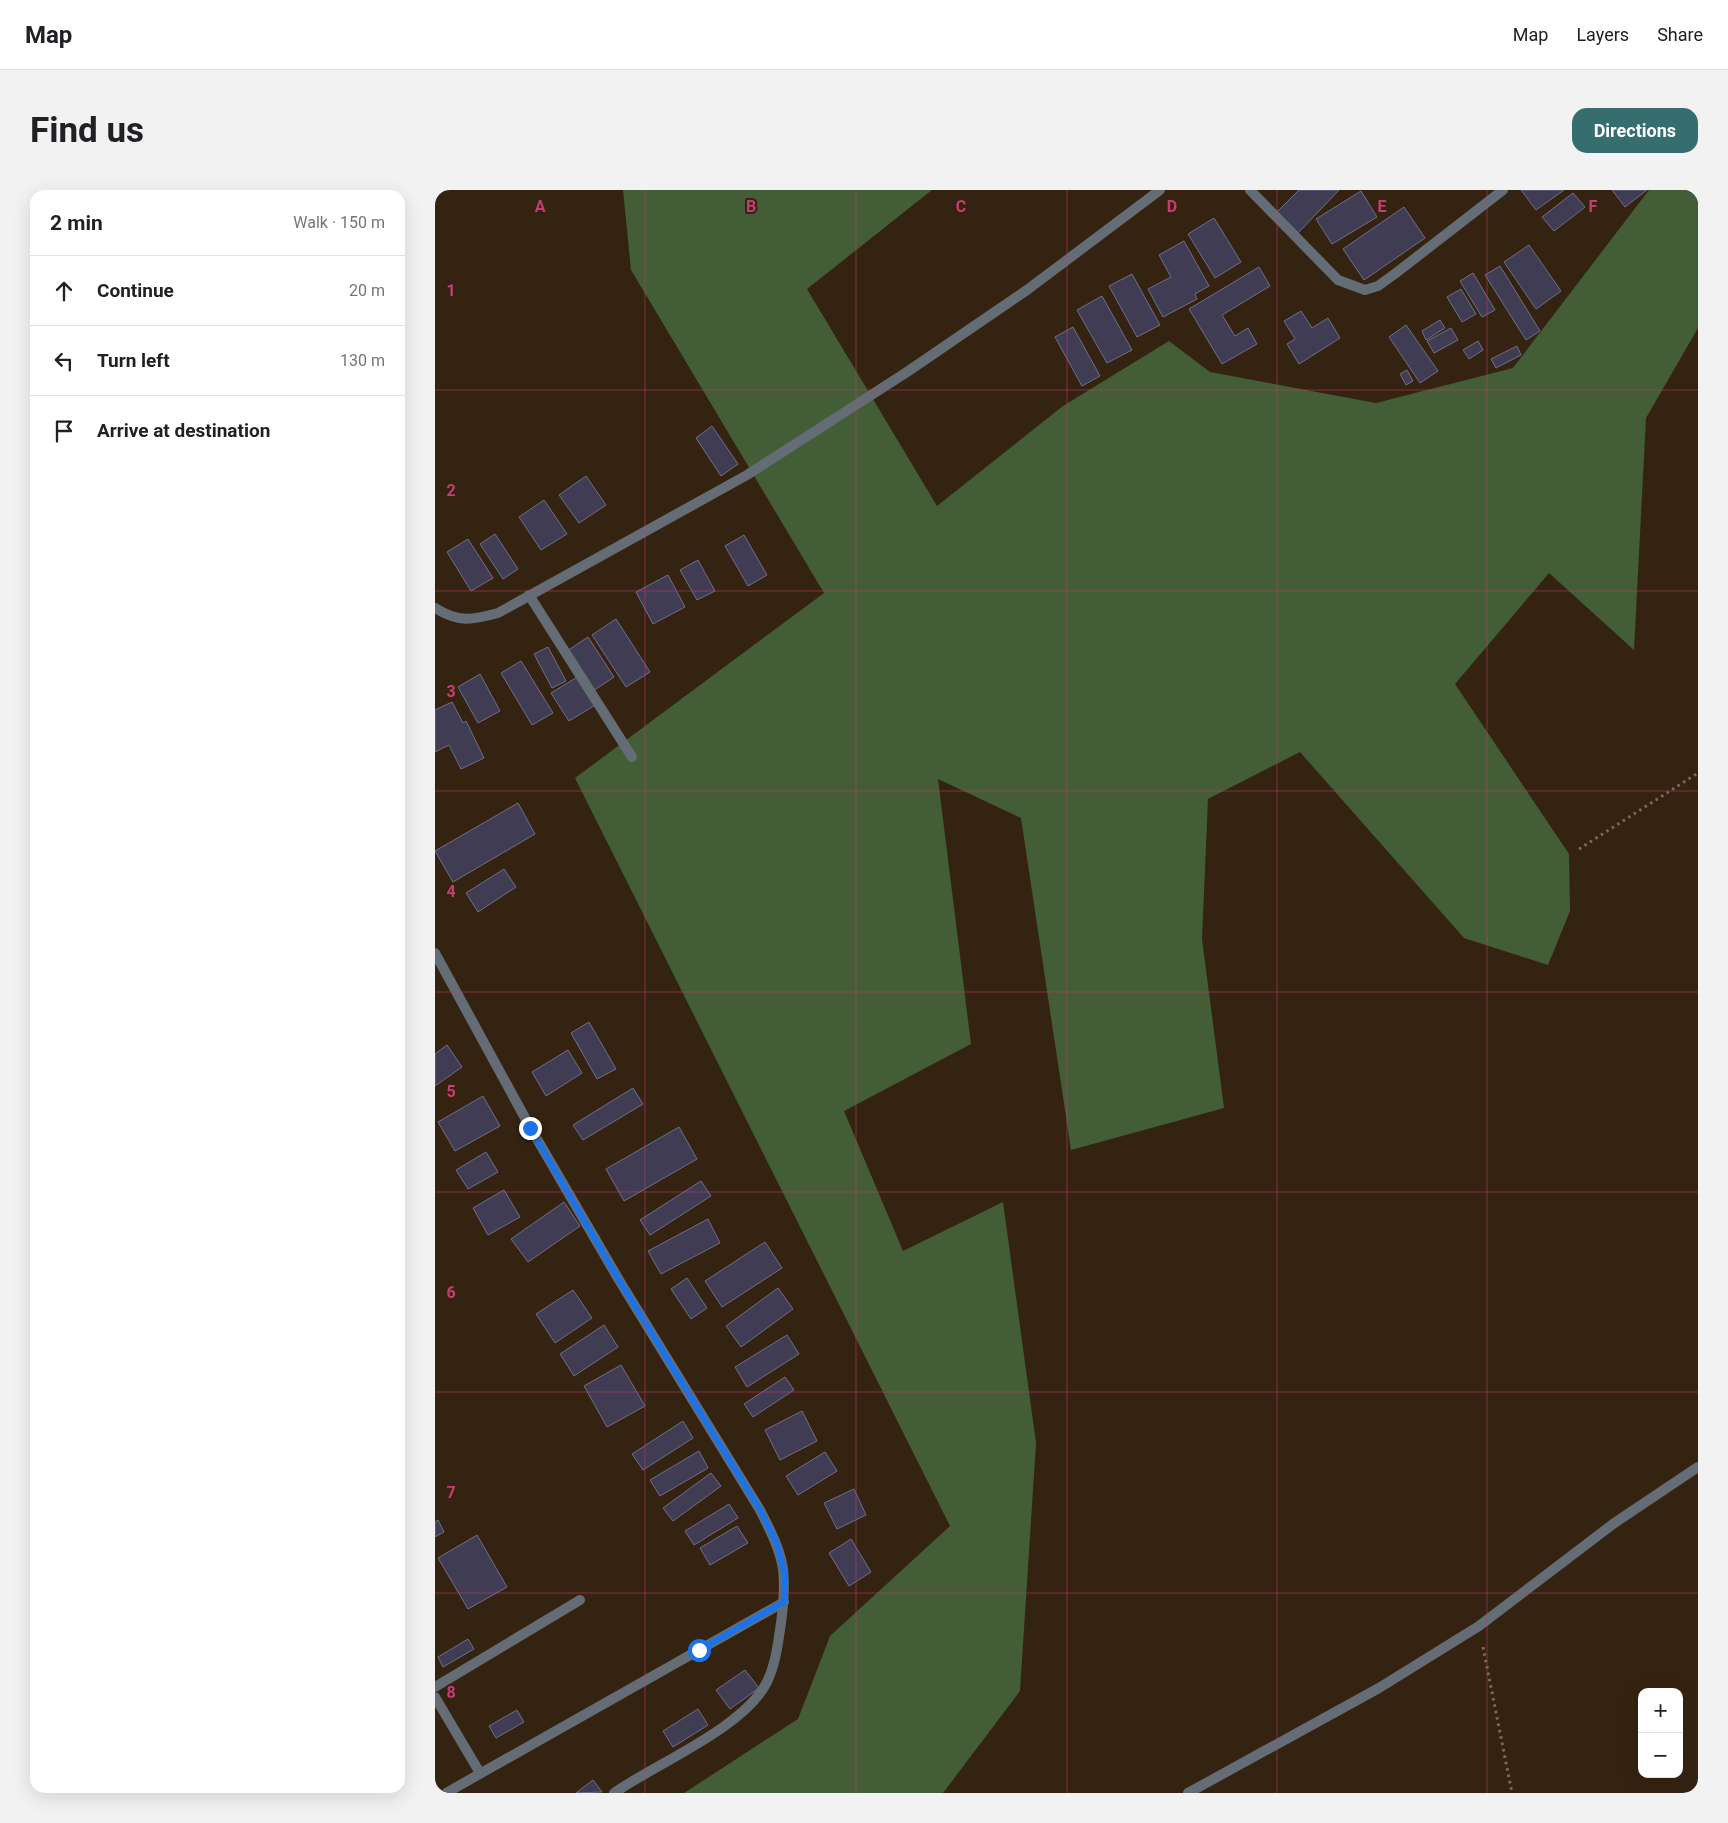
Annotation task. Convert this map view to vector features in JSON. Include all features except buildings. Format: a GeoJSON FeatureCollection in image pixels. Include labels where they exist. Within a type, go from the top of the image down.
{"type":"FeatureCollection","features":[{"type":"Feature","properties":{"kind":"street"},"geometry":{"type":"LineString","coordinates":[[435,608],[452,618],[474,619],[498,612],[747,474],[875,392],[1027,290],[1159,190]]}},
{"type":"Feature","properties":{"kind":"street"},"geometry":{"type":"LineString","coordinates":[[1250,190],[1338,280],[1365,290],[1378,286],[1397,274],[1503,190]]}},
{"type":"Feature","properties":{"kind":"street"},"geometry":{"type":"LineString","coordinates":[[529,595],[632,757]]}},
{"type":"Feature","properties":{"kind":"street"},"geometry":{"type":"LineString","coordinates":[[435,953],[535,1136],[619,1280],[760,1510],[777,1544],[785,1575],[784,1602],[777,1653],[767,1683],[753,1701],[718,1730],[614,1793]]}},
{"type":"Feature","properties":{"kind":"street"},"geometry":{"type":"LineString","coordinates":[[1188,1793],[1379,1688],[1479,1626],[1613,1524],[1698,1467]]}},
{"type":"Feature","properties":{"kind":"street"},"geometry":{"type":"LineString","coordinates":[[435,1687],[580,1600]]}},
{"type":"Feature","properties":{"kind":"street"},"geometry":{"type":"LineString","coordinates":[[446,1793],[784,1602]]}},
{"type":"Feature","properties":{"kind":"street"},"geometry":{"type":"LineString","coordinates":[[435,1697],[480,1773]]}},
{"type":"Feature","properties":{"kind":"path"},"geometry":{"type":"LineString","coordinates":[[1579,850],[1698,774]]}},
{"type":"Feature","properties":{"kind":"path"},"geometry":{"type":"LineString","coordinates":[[1479,1626],[1512,1793]]}},
{"type":"Feature","properties":{"kind":"green space"},"geometry":{"type":"Polygon","coordinates":[[[623,190],[932,190],[807,289],[937,506],[1063,406],[1169,341],[1210,372],[1376,403],[1513,368],[1649,190],[1698,190],[1698,328],[1646,418],[1634,650],[1549,573],[1455,684],[1569,854],[1570,911],[1548,965],[1464,938],[1300,752],[1208,799],[1202,939],[1224,1108],[1071,1150],[1021,818],[938,779],[971,1044],[844,1111],[903,1251],[1003,1202],[1036,1443],[1020,1691],[943,1793],[684,1793],[798,1719],[830,1636],[950,1526],[575,778],[824,593],[631,270],[623,190]]]}},
{"type":"Feature","properties":{"kind":"route"},"geometry":{"type":"LineString","coordinates":[[530,1128],[619,1280],[760,1510],[777,1544],[785,1575],[784,1602],[699,1650]]}}]}
